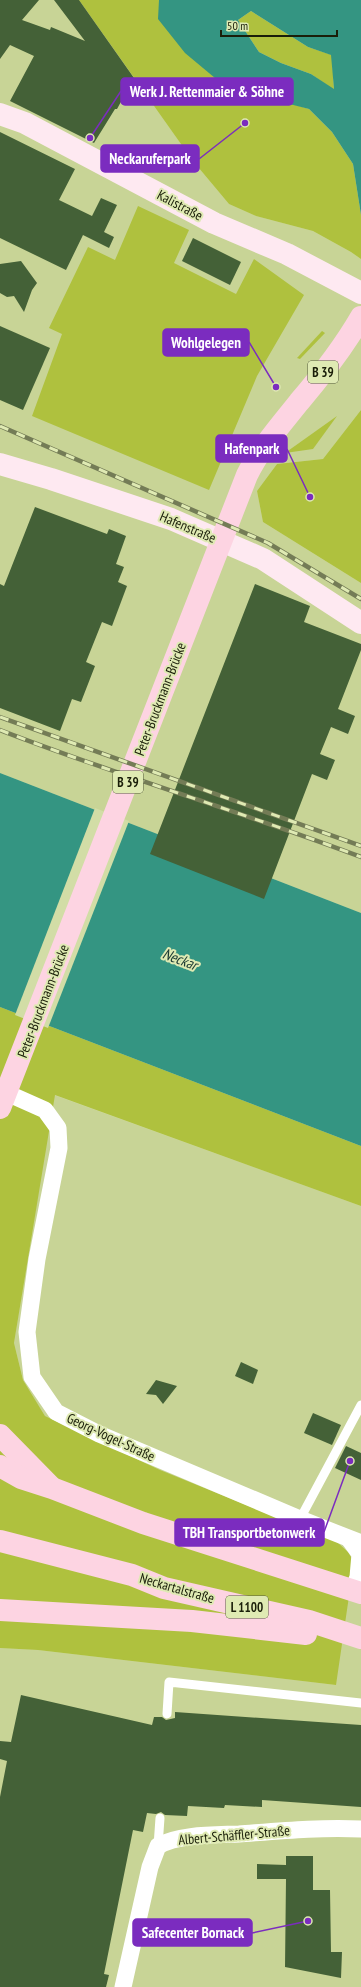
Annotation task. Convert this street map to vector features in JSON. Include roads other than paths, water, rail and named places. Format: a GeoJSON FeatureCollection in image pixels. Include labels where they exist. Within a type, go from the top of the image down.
{"type":"FeatureCollection","features":[{"type":"Feature","properties":{"kind":"main road","name":"Peter-Bruckmann-Brücke"},"geometry":{"type":"LineString","coordinates":[[0,1108],[247,475],[256,457],[270,437],[333,361],[361,317]]}},
{"type":"Feature","properties":{"kind":"main road"},"geometry":{"type":"LineString","coordinates":[[0,1435],[52,1488]]}},
{"type":"Feature","properties":{"kind":"main road"},"geometry":{"type":"LineString","coordinates":[[0,1466],[21,1478],[52,1488],[143,1523],[357,1592]]}},
{"type":"Feature","properties":{"kind":"main road","name":"Neckartalstraße"},"geometry":{"type":"LineString","coordinates":[[0,1541],[132,1575],[173,1581],[361,1623]]}},
{"type":"Feature","properties":{"kind":"main road","name":"Neckartalstraße"},"geometry":{"type":"LineString","coordinates":[[132,1575],[164,1588],[309,1621],[361,1639]]}},
{"type":"Feature","properties":{"kind":"main road"},"geometry":{"type":"LineString","coordinates":[[0,1610],[192,1620],[272,1629],[332,1638],[361,1639]]}},
{"type":"Feature","properties":{"kind":"street","name":"Kalistraße"},"geometry":{"type":"LineString","coordinates":[[0,114],[25,124],[214,223],[287,254],[361,293]]}},
{"type":"Feature","properties":{"kind":"street","name":"Hafenstraße"},"geometry":{"type":"LineString","coordinates":[[0,464],[51,479],[178,522],[263,559],[361,623]]}},
{"type":"Feature","properties":{"kind":"street","name":"Georg-Vogel-Straße"},"geometry":{"type":"LineString","coordinates":[[0,1090],[44,1110],[58,1128],[59,1148],[37,1259],[27,1332],[32,1377],[56,1412],[98,1434],[355,1541],[360,1554],[357,1592]]}},
{"type":"Feature","properties":{"kind":"street","name":"Albert-Schäffler-Straße"},"geometry":{"type":"LineString","coordinates":[[123,1987],[150,1867],[158,1846],[175,1839],[212,1835],[300,1829],[361,1828]]}},
{"type":"Feature","properties":{"kind":"lane"},"geometry":{"type":"LineString","coordinates":[[300,1519],[361,1404]]}},
{"type":"Feature","properties":{"kind":"lane"},"geometry":{"type":"LineString","coordinates":[[168,1714],[169,1682],[361,1703]]}},
{"type":"Feature","properties":{"kind":"lane"},"geometry":{"type":"LineString","coordinates":[[158,1846],[160,1818]]}},
{"type":"Feature","properties":{"kind":"water"},"geometry":{"type":"Polygon","coordinates":[[[159,0],[361,0],[361,215],[353,164],[332,132],[309,109],[227,88],[185,53],[158,19],[159,0]],[[251,11],[238,20],[259,52],[281,63],[311,74],[334,89],[331,55],[308,47],[251,11]]]}},
{"type":"Feature","properties":{"kind":"water","name":"Neckar"},"geometry":{"type":"Polygon","coordinates":[[[0,773],[361,913],[361,1146],[0,1007],[0,773]]]}},
{"type":"Feature","properties":{"kind":"railway"},"geometry":{"type":"LineString","coordinates":[[0,426],[268,543],[361,599]]}},
{"type":"Feature","properties":{"kind":"railway"},"geometry":{"type":"LineString","coordinates":[[0,717],[361,846]]}},
{"type":"Feature","properties":{"kind":"railway"},"geometry":{"type":"LineString","coordinates":[[0,730],[90,763],[361,857]]}},
{"type":"Feature","properties":{"kind":"place","name":"Neckaruferpark"},"geometry":{"type":"Point","coordinates":[245,123]}},
{"type":"Feature","properties":{"kind":"place","name":"Werk J. Rettenmaier & Söhne"},"geometry":{"type":"Point","coordinates":[90,138]}},
{"type":"Feature","properties":{"kind":"place","name":"Wohlgelegen"},"geometry":{"type":"Point","coordinates":[276,387]}},
{"type":"Feature","properties":{"kind":"place","name":"Hafenpark"},"geometry":{"type":"Point","coordinates":[310,497]}},
{"type":"Feature","properties":{"kind":"place","name":"TBH Transportbetonwerk"},"geometry":{"type":"Point","coordinates":[350,1461]}},
{"type":"Feature","properties":{"kind":"place","name":"Safecenter Bornack"},"geometry":{"type":"Point","coordinates":[308,1921]}}]}
